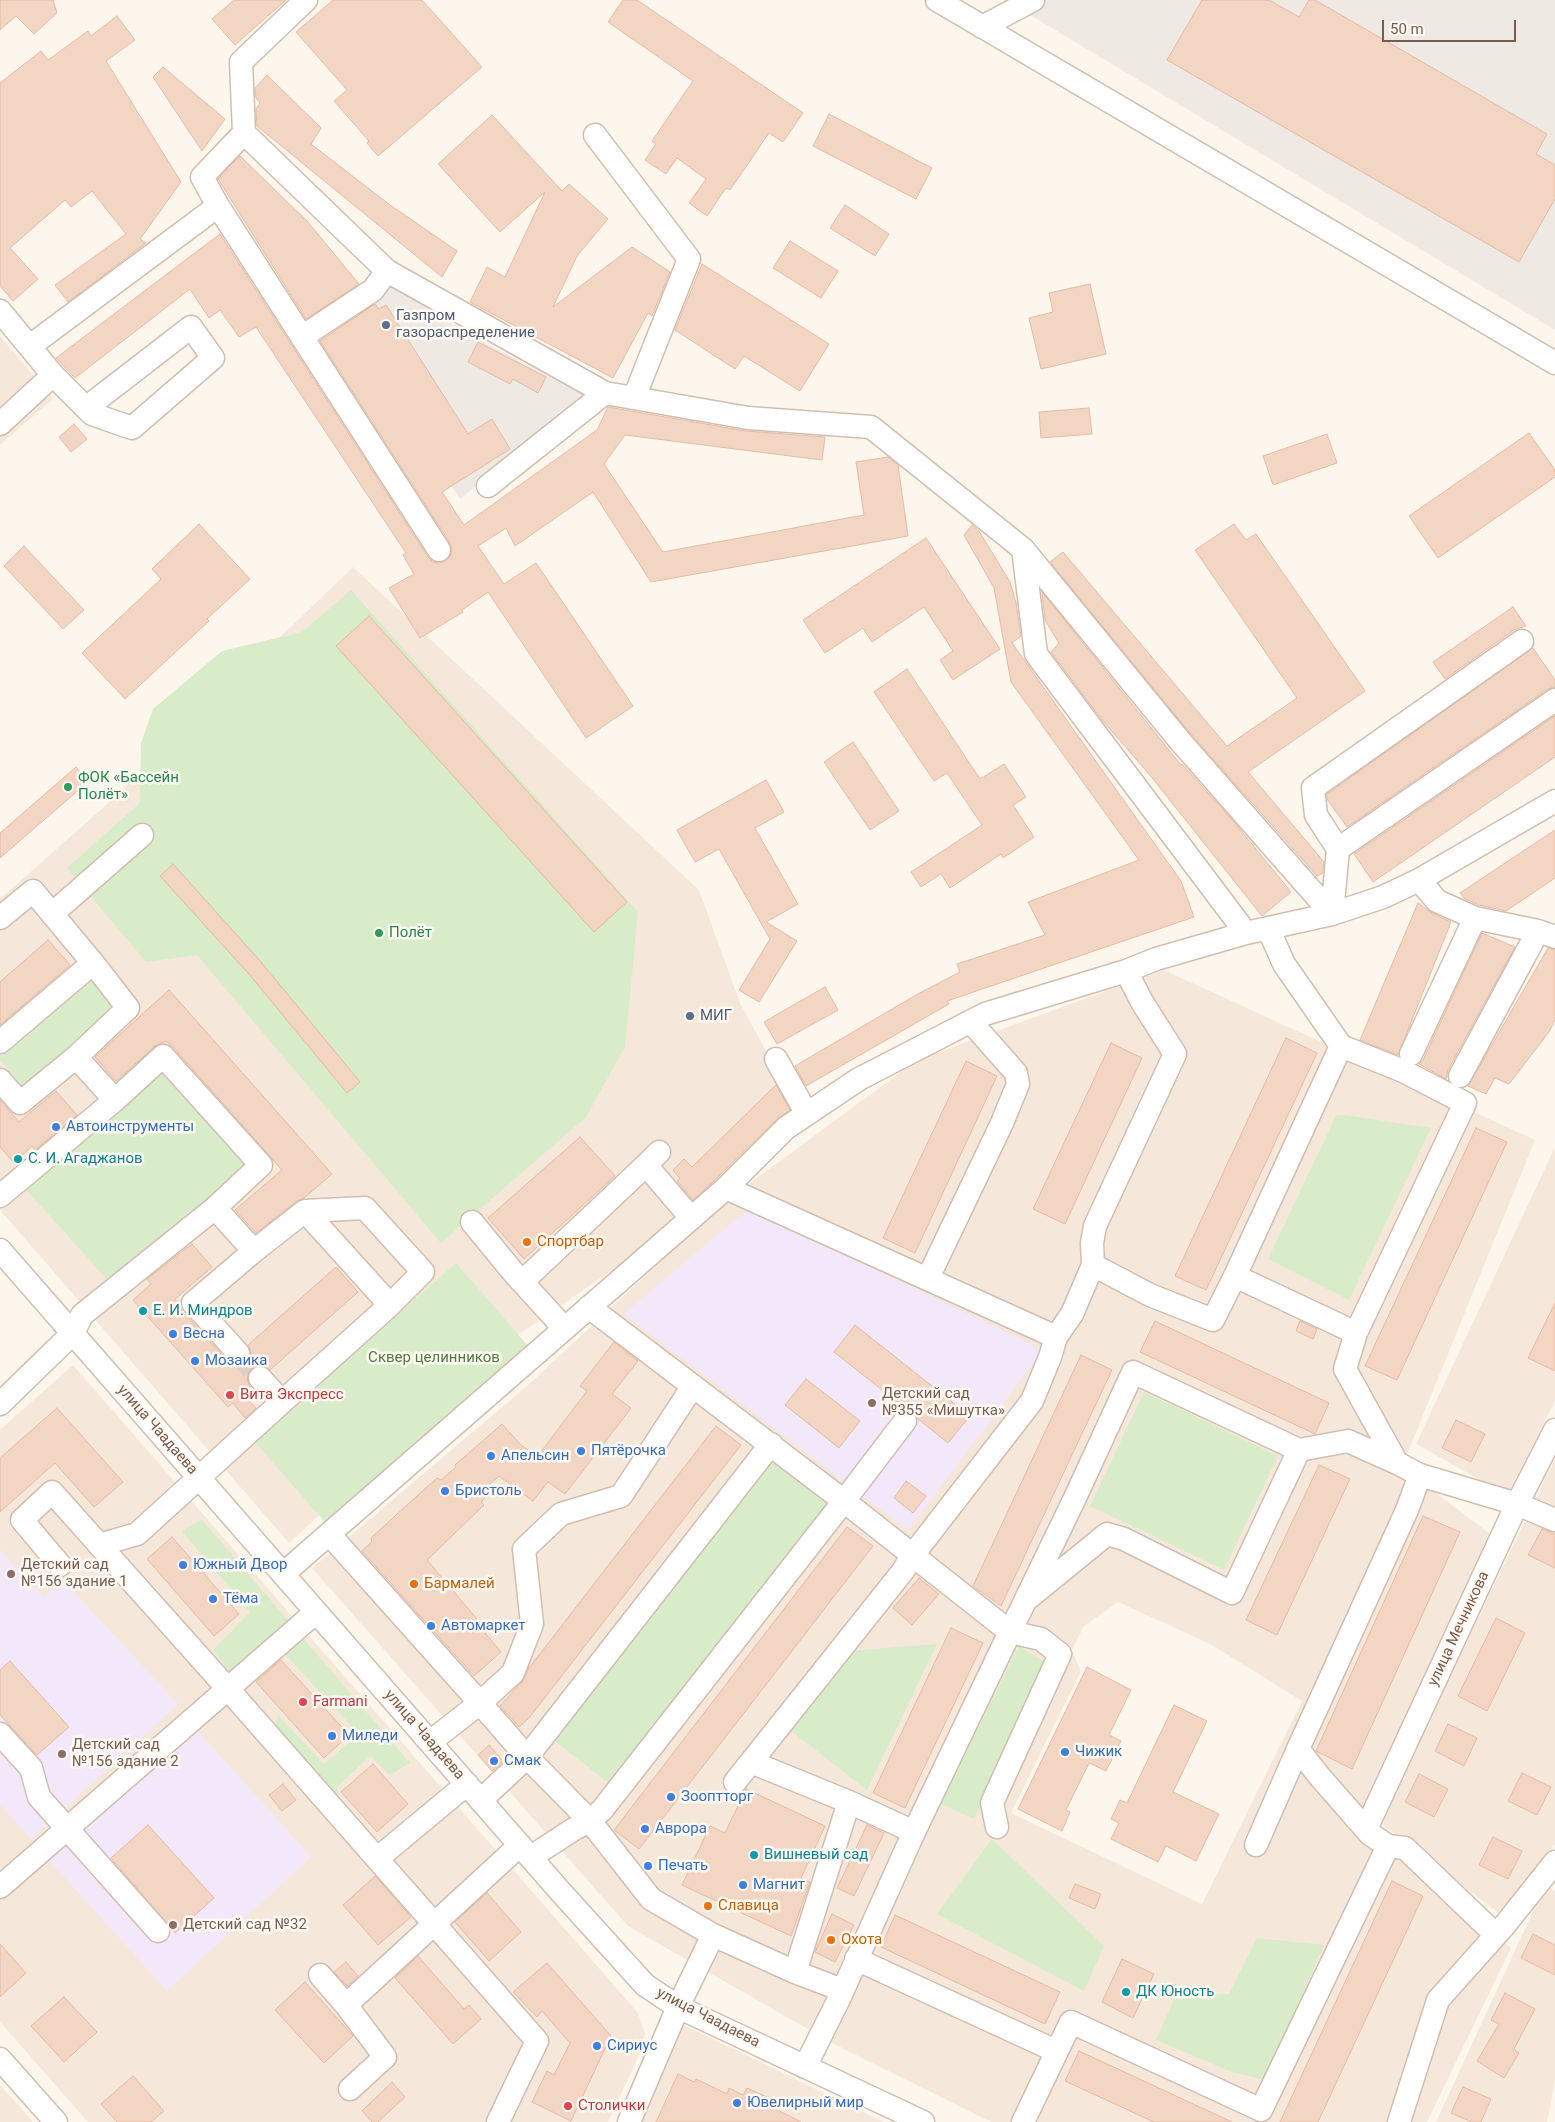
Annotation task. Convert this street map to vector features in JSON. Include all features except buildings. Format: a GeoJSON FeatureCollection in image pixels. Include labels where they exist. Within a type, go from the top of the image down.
{"type":"FeatureCollection","features":[{"type":"Feature","properties":{"kind":"street"},"geometry":{"type":"LineString","coordinates":[[306,0],[241,62],[244,134],[387,271],[605,393],[748,418],[871,427],[1023,549],[1180,741],[1332,914]]}},
{"type":"Feature","properties":{"kind":"street"},"geometry":{"type":"LineString","coordinates":[[937,0],[1555,363]]}},
{"type":"Feature","properties":{"kind":"street"},"geometry":{"type":"LineString","coordinates":[[982,27],[1033,0]]}},
{"type":"Feature","properties":{"kind":"street"},"geometry":{"type":"LineString","coordinates":[[244,134],[202,177],[218,206],[439,550]]}},
{"type":"Feature","properties":{"kind":"street"},"geometry":{"type":"LineString","coordinates":[[595,135],[689,259],[634,398]]}},
{"type":"Feature","properties":{"kind":"street"},"geometry":{"type":"LineString","coordinates":[[30,346],[218,206]]}},
{"type":"Feature","properties":{"kind":"street"},"geometry":{"type":"LineString","coordinates":[[302,337],[373,290],[387,271]]}},
{"type":"Feature","properties":{"kind":"street"},"geometry":{"type":"LineString","coordinates":[[0,311],[53,375],[86,408],[92,414],[132,428],[213,358],[190,327],[86,408]]}},
{"type":"Feature","properties":{"kind":"street"},"geometry":{"type":"LineString","coordinates":[[0,424],[53,375]]}},
{"type":"Feature","properties":{"kind":"street"},"geometry":{"type":"LineString","coordinates":[[488,486],[605,393]]}},
{"type":"Feature","properties":{"kind":"street"},"geometry":{"type":"LineString","coordinates":[[1023,549],[1036,654],[1246,933]]}},
{"type":"Feature","properties":{"kind":"street"},"geometry":{"type":"LineString","coordinates":[[1332,914],[1338,849],[1316,815],[1313,788],[1522,641]]}},
{"type":"Feature","properties":{"kind":"street"},"geometry":{"type":"LineString","coordinates":[[1338,849],[1555,700]]}},
{"type":"Feature","properties":{"kind":"street"},"geometry":{"type":"LineString","coordinates":[[283,1574],[726,1188],[786,1128],[859,1079],[986,1014],[1126,971],[1156,959],[1246,933],[1332,914],[1383,897],[1419,880],[1555,801]]}},
{"type":"Feature","properties":{"kind":"street"},"geometry":{"type":"LineString","coordinates":[[52,914],[142,835]]}},
{"type":"Feature","properties":{"kind":"street"},"geometry":{"type":"LineString","coordinates":[[1419,880],[1437,901],[1475,918],[1547,934],[1460,1076]]}},
{"type":"Feature","properties":{"kind":"street"},"geometry":{"type":"LineString","coordinates":[[0,918],[33,891],[128,1008],[76,1057],[20,1103],[0,1080]]}},
{"type":"Feature","properties":{"kind":"street"},"geometry":{"type":"LineString","coordinates":[[1411,1054],[1475,918]]}},
{"type":"Feature","properties":{"kind":"street"},"geometry":{"type":"LineString","coordinates":[[1268,928],[1284,964],[1341,1046],[1403,1071],[1465,1103],[1356,1333],[1345,1369],[1397,1462]]}},
{"type":"Feature","properties":{"kind":"street"},"geometry":{"type":"LineString","coordinates":[[0,1042],[93,964]]}},
{"type":"Feature","properties":{"kind":"street"},"geometry":{"type":"LineString","coordinates":[[735,1782],[903,1571],[912,1556],[1032,1400],[1050,1357],[1056,1337],[1072,1314],[1093,1265],[1092,1243],[1095,1226],[1175,1054],[1142,1002],[1126,971]]}},
{"type":"Feature","properties":{"kind":"street"},"geometry":{"type":"LineString","coordinates":[[928,1278],[1002,1123],[1018,1084],[1016,1073],[971,1022]]}},
{"type":"Feature","properties":{"kind":"street"},"geometry":{"type":"LineString","coordinates":[[1093,1265],[1150,1295],[1213,1320],[1341,1046]]}},
{"type":"Feature","properties":{"kind":"street"},"geometry":{"type":"LineString","coordinates":[[0,1196],[115,1100],[163,1056],[261,1165],[215,1208],[82,1315],[73,1333],[0,1404]]}},
{"type":"Feature","properties":{"kind":"street"},"geometry":{"type":"LineString","coordinates":[[76,1057],[115,1100]]}},
{"type":"Feature","properties":{"kind":"street"},"geometry":{"type":"LineString","coordinates":[[776,1059],[808,1114]]}},
{"type":"Feature","properties":{"kind":"street"},"geometry":{"type":"LineString","coordinates":[[522,1282],[653,1158],[691,1218]]}},
{"type":"Feature","properties":{"kind":"street"},"geometry":{"type":"LineString","coordinates":[[726,1188],[1056,1337]]}},
{"type":"Feature","properties":{"kind":"street"},"geometry":{"type":"LineString","coordinates":[[215,1208],[254,1251]]}},
{"type":"Feature","properties":{"kind":"street"},"geometry":{"type":"LineString","coordinates":[[99,1544],[137,1534],[423,1272],[365,1208],[305,1211],[193,1303],[238,1354]]}},
{"type":"Feature","properties":{"kind":"street"},"geometry":{"type":"LineString","coordinates":[[305,1211],[390,1304]]}},
{"type":"Feature","properties":{"kind":"street"},"geometry":{"type":"LineString","coordinates":[[472,1222],[522,1282],[564,1328]]}},
{"type":"Feature","properties":{"kind":"street","name":"улица Чаадаева"},"geometry":{"type":"LineString","coordinates":[[0,1250],[645,1985],[678,2006],[805,2066],[883,2113],[923,2122]]}},
{"type":"Feature","properties":{"kind":"street"},"geometry":{"type":"LineString","coordinates":[[1235,1276],[1356,1333]]}},
{"type":"Feature","properties":{"kind":"street"},"geometry":{"type":"LineString","coordinates":[[589,1307],[771,1444],[1010,1632],[1041,1639],[1060,1654],[992,1803],[997,1826]]}},
{"type":"Feature","properties":{"kind":"street"},"geometry":{"type":"LineString","coordinates":[[805,2066],[1132,1372],[1299,1450],[1348,1441],[1397,1462],[1420,1475],[1518,1504],[1555,1520]]}},
{"type":"Feature","properties":{"kind":"street"},"geometry":{"type":"LineString","coordinates":[[260,1378],[282,1402]]}},
{"type":"Feature","properties":{"kind":"street"},"geometry":{"type":"LineString","coordinates":[[430,1742],[480,1703],[513,1673],[532,1624],[524,1549],[561,1514],[621,1496],[693,1386]]}},
{"type":"Feature","properties":{"kind":"street"},"geometry":{"type":"LineString","coordinates":[[1348,1441],[1368,1411]]}},
{"type":"Feature","properties":{"kind":"street"},"geometry":{"type":"LineString","coordinates":[[346,2005],[433,1924],[526,1851],[590,1821],[602,1810],[905,1421]]}},
{"type":"Feature","properties":{"kind":"street","name":"улица Мечникова"},"geometry":{"type":"LineString","coordinates":[[1366,1829],[1518,1504],[1555,1430]]}},
{"type":"Feature","properties":{"kind":"street"},"geometry":{"type":"LineString","coordinates":[[378,1858],[527,1757],[771,1444]]}},
{"type":"Feature","properties":{"kind":"street"},"geometry":{"type":"LineString","coordinates":[[1026,1600],[1107,1534],[1124,1539],[1232,1593],[1299,1450]]}},
{"type":"Feature","properties":{"kind":"street"},"geometry":{"type":"LineString","coordinates":[[1256,1845],[1298,1748],[1407,1510],[1420,1475]]}},
{"type":"Feature","properties":{"kind":"street"},"geometry":{"type":"LineString","coordinates":[[60,1565],[22,1520],[52,1492],[228,1688],[537,2041],[498,2122]]}},
{"type":"Feature","properties":{"kind":"street"},"geometry":{"type":"LineString","coordinates":[[329,1534],[527,1757],[590,1821],[651,1899],[713,1935],[795,1972],[842,1990]]}},
{"type":"Feature","properties":{"kind":"street"},"geometry":{"type":"LineString","coordinates":[[0,1887],[316,1612]]}},
{"type":"Feature","properties":{"kind":"street"},"geometry":{"type":"LineString","coordinates":[[0,1734],[31,1768],[39,1797],[158,1931]]}},
{"type":"Feature","properties":{"kind":"street"},"geometry":{"type":"LineString","coordinates":[[1298,1748],[1320,1777],[1370,1834],[1388,1846],[1405,1848],[1495,1934]]}},
{"type":"Feature","properties":{"kind":"street"},"geometry":{"type":"LineString","coordinates":[[751,1762],[849,1802],[914,1832]]}},
{"type":"Feature","properties":{"kind":"street"},"geometry":{"type":"LineString","coordinates":[[795,1972],[849,1802]]}},
{"type":"Feature","properties":{"kind":"street"},"geometry":{"type":"LineString","coordinates":[[1023,2122],[1071,2022],[1261,2110],[1388,1846]]}},
{"type":"Feature","properties":{"kind":"street"},"geometry":{"type":"LineString","coordinates":[[1399,2122],[1438,2000],[1504,1926],[1555,1862]]}},
{"type":"Feature","properties":{"kind":"street"},"geometry":{"type":"LineString","coordinates":[[629,2122],[678,2006],[713,1935]]}},
{"type":"Feature","properties":{"kind":"street"},"geometry":{"type":"LineString","coordinates":[[856,1959],[1056,2051]]}},
{"type":"Feature","properties":{"kind":"street"},"geometry":{"type":"LineString","coordinates":[[320,1975],[346,2005],[384,2057],[350,2089]]}},
{"type":"Feature","properties":{"kind":"street"},"geometry":{"type":"LineString","coordinates":[[0,2058],[56,2122]]}},
{"type":"Feature","properties":{"kind":"shaded area"},"geometry":{"type":"Polygon","coordinates":[[[1005,0],[1555,0],[1555,330],[1005,0]]]}},
{"type":"Feature","properties":{"kind":"shaded area"},"geometry":{"type":"Polygon","coordinates":[[[393,284],[474,337],[587,396],[460,499],[343,319],[393,284]]]}},
{"type":"Feature","properties":{"kind":"shaded area"},"geometry":{"type":"Polygon","coordinates":[[[0,336],[53,399],[0,445],[0,336]]]}},
{"type":"Feature","properties":{"kind":"shaded area"},"geometry":{"type":"Polygon","coordinates":[[[353,567],[699,890],[740,1003],[799,1112],[672,1229],[505,1344],[289,1543],[0,1210],[0,899],[105,806],[353,567]]]}},
{"type":"Feature","properties":{"kind":"shaded area"},"geometry":{"type":"Polygon","coordinates":[[[1164,970],[1535,1140],[1402,1467],[1490,1534],[1360,1817],[1379,1828],[1511,1948],[1427,2122],[991,2122],[832,2043],[628,1926],[312,1568],[527,1386],[727,1200],[917,1060],[1164,970]],[[1118,1602],[1084,1626],[1072,1650],[1081,1671],[1011,1813],[1202,1904],[1302,1701],[1212,1645],[1118,1602]]]}},
{"type":"Feature","properties":{"kind":"shaded area"},"geometry":{"type":"Polygon","coordinates":[[[1555,1147],[1555,1401],[1507,1495],[1416,1444],[1555,1147]]]}},
{"type":"Feature","properties":{"kind":"shaded area","name":"Детский сад №355 «Мишутка»"},"geometry":{"type":"Polygon","coordinates":[[[748,1209],[1030,1344],[1041,1353],[908,1530],[624,1314],[748,1209]]]}},
{"type":"Feature","properties":{"kind":"shaded area"},"geometry":{"type":"Polygon","coordinates":[[[73,1365],[638,2013],[645,2034],[639,2055],[608,2122],[88,2122],[0,2022],[0,1430],[73,1365]]]}},
{"type":"Feature","properties":{"kind":"shaded area"},"geometry":{"type":"Polygon","coordinates":[[[1555,1459],[1555,1844],[1505,1918],[1379,1822],[1555,1459]]]}},
{"type":"Feature","properties":{"kind":"shaded area","name":"Детский сад №156 здание 2"},"geometry":{"type":"Polygon","coordinates":[[[0,1550],[43,1597],[63,1580],[178,1704],[31,1839],[0,1804],[0,1550]]]}},
{"type":"Feature","properties":{"kind":"shaded area","name":"Детский сад №32"},"geometry":{"type":"Polygon","coordinates":[[[198,1731],[311,1857],[167,1991],[47,1858],[198,1731]]]}},
{"type":"Feature","properties":{"kind":"shaded area"},"geometry":{"type":"Polygon","coordinates":[[[1546,1883],[1555,1892],[1555,2080],[1547,2122],[1436,2122],[1546,1883]]]}},
{"type":"Feature","properties":{"kind":"shaded area"},"geometry":{"type":"Polygon","coordinates":[[[680,2023],[884,2122],[633,2122],[680,2023]]]}},
{"type":"Feature","properties":{"kind":"shaded area"},"geometry":{"type":"Polygon","coordinates":[[[0,2085],[33,2122],[0,2122],[0,2085]]]}},
{"type":"Feature","properties":{"kind":"green space","name":"Полёт"},"geometry":{"type":"Polygon","coordinates":[[[351,590],[638,912],[625,1047],[586,1117],[441,1243],[197,955],[146,962],[67,868],[140,803],[141,743],[153,709],[222,651],[302,632],[351,590]]]}},
{"type":"Feature","properties":{"kind":"green space"},"geometry":{"type":"Polygon","coordinates":[[[88,975],[117,1010],[24,1088],[0,1060],[0,1049],[88,975]]]}},
{"type":"Feature","properties":{"kind":"green space"},"geometry":{"type":"Polygon","coordinates":[[[163,1062],[252,1166],[112,1285],[21,1184],[163,1062]]]}},
{"type":"Feature","properties":{"kind":"green space"},"geometry":{"type":"Polygon","coordinates":[[[1337,1114],[1431,1128],[1349,1300],[1268,1259],[1337,1114]]]}},
{"type":"Feature","properties":{"kind":"green space","name":"Сквер целинников"},"geometry":{"type":"Polygon","coordinates":[[[456,1263],[530,1348],[329,1527],[255,1442],[456,1263]]]}},
{"type":"Feature","properties":{"kind":"green space"},"geometry":{"type":"Polygon","coordinates":[[[1144,1392],[1278,1456],[1224,1570],[1090,1506],[1144,1392]]]}},
{"type":"Feature","properties":{"kind":"green space"},"geometry":{"type":"Polygon","coordinates":[[[773,1454],[834,1502],[615,1788],[551,1738],[773,1454]]]}},
{"type":"Feature","properties":{"kind":"green space"},"geometry":{"type":"Polygon","coordinates":[[[202,1520],[410,1763],[390,1775],[370,1756],[337,1787],[340,1809],[275,1731],[278,1715],[324,1764],[359,1734],[283,1652],[243,1688],[213,1650],[250,1612],[182,1531],[202,1520]]]}},
{"type":"Feature","properties":{"kind":"green space"},"geometry":{"type":"Polygon","coordinates":[[[937,1644],[867,1790],[790,1730],[848,1651],[937,1644]]]}},
{"type":"Feature","properties":{"kind":"green space"},"geometry":{"type":"Polygon","coordinates":[[[1019,1646],[1046,1663],[974,1819],[941,1804],[1019,1646]]]}},
{"type":"Feature","properties":{"kind":"green space"},"geometry":{"type":"Polygon","coordinates":[[[992,1839],[1104,1946],[1084,1991],[937,1914],[992,1839]]]}},
{"type":"Feature","properties":{"kind":"green space"},"geometry":{"type":"Polygon","coordinates":[[[1257,1938],[1324,1945],[1265,2080],[1232,2072],[1156,2040],[1176,1995],[1229,1994],[1257,1938]]]}},
{"type":"Feature","properties":{"kind":"tunnel"},"geometry":{"type":"LineString","coordinates":[[238,1353],[260,1378]]}},
{"type":"Feature","properties":{"kind":"place","name":"Газпром газораспределение"},"geometry":{"type":"Point","coordinates":[386,325]}},
{"type":"Feature","properties":{"kind":"place","name":"ФОК «Бассейн Полёт»"},"geometry":{"type":"Point","coordinates":[68,787]}},
{"type":"Feature","properties":{"kind":"place","name":"Полёт"},"geometry":{"type":"Point","coordinates":[379,933]}},
{"type":"Feature","properties":{"kind":"place","name":"МИГ"},"geometry":{"type":"Point","coordinates":[690,1016]}},
{"type":"Feature","properties":{"kind":"place","name":"Автоинструменты"},"geometry":{"type":"Point","coordinates":[56,1127]}},
{"type":"Feature","properties":{"kind":"place","name":"С. И. Агаджанов"},"geometry":{"type":"Point","coordinates":[18,1159]}},
{"type":"Feature","properties":{"kind":"place","name":"Спортбар"},"geometry":{"type":"Point","coordinates":[527,1242]}},
{"type":"Feature","properties":{"kind":"place","name":"Е. И. Миндров"},"geometry":{"type":"Point","coordinates":[143,1311]}},
{"type":"Feature","properties":{"kind":"place","name":"Весна"},"geometry":{"type":"Point","coordinates":[173,1334]}},
{"type":"Feature","properties":{"kind":"place","name":"Мозаика"},"geometry":{"type":"Point","coordinates":[195,1361]}},
{"type":"Feature","properties":{"kind":"place","name":"Вита Экспресс"},"geometry":{"type":"Point","coordinates":[230,1395]}},
{"type":"Feature","properties":{"kind":"place","name":"Детский сад №355 «Мишутка»"},"geometry":{"type":"Point","coordinates":[872,1403]}},
{"type":"Feature","properties":{"kind":"place","name":"Пятёрочка"},"geometry":{"type":"Point","coordinates":[581,1451]}},
{"type":"Feature","properties":{"kind":"place","name":"Апельсин"},"geometry":{"type":"Point","coordinates":[491,1456]}},
{"type":"Feature","properties":{"kind":"place","name":"Бристоль"},"geometry":{"type":"Point","coordinates":[445,1491]}},
{"type":"Feature","properties":{"kind":"place","name":"Южный Двор"},"geometry":{"type":"Point","coordinates":[183,1565]}},
{"type":"Feature","properties":{"kind":"place","name":"Детский сад №156 здание 1"},"geometry":{"type":"Point","coordinates":[11,1574]}},
{"type":"Feature","properties":{"kind":"place","name":"Бармалей"},"geometry":{"type":"Point","coordinates":[414,1584]}},
{"type":"Feature","properties":{"kind":"place","name":"Тёма"},"geometry":{"type":"Point","coordinates":[213,1599]}},
{"type":"Feature","properties":{"kind":"place","name":"Автомаркет"},"geometry":{"type":"Point","coordinates":[431,1626]}},
{"type":"Feature","properties":{"kind":"place","name":"Farmani"},"geometry":{"type":"Point","coordinates":[303,1702]}},
{"type":"Feature","properties":{"kind":"place","name":"Миледи"},"geometry":{"type":"Point","coordinates":[332,1736]}},
{"type":"Feature","properties":{"kind":"place","name":"Чижик"},"geometry":{"type":"Point","coordinates":[1065,1752]}},
{"type":"Feature","properties":{"kind":"place","name":"Детский сад №156 здание 2"},"geometry":{"type":"Point","coordinates":[62,1754]}},
{"type":"Feature","properties":{"kind":"place","name":"Смак"},"geometry":{"type":"Point","coordinates":[494,1761]}},
{"type":"Feature","properties":{"kind":"place","name":"Зооптторг"},"geometry":{"type":"Point","coordinates":[671,1797]}},
{"type":"Feature","properties":{"kind":"place","name":"Аврора"},"geometry":{"type":"Point","coordinates":[645,1829]}},
{"type":"Feature","properties":{"kind":"place","name":"Вишневый сад"},"geometry":{"type":"Point","coordinates":[754,1855]}},
{"type":"Feature","properties":{"kind":"place","name":"Печать"},"geometry":{"type":"Point","coordinates":[648,1866]}},
{"type":"Feature","properties":{"kind":"place","name":"Магнит"},"geometry":{"type":"Point","coordinates":[743,1885]}},
{"type":"Feature","properties":{"kind":"place","name":"Славица"},"geometry":{"type":"Point","coordinates":[708,1906]}},
{"type":"Feature","properties":{"kind":"place","name":"Детский сад №32"},"geometry":{"type":"Point","coordinates":[173,1925]}},
{"type":"Feature","properties":{"kind":"place","name":"Охота"},"geometry":{"type":"Point","coordinates":[831,1940]}},
{"type":"Feature","properties":{"kind":"place","name":"ДК Юность"},"geometry":{"type":"Point","coordinates":[1126,1992]}},
{"type":"Feature","properties":{"kind":"place","name":"Сириус"},"geometry":{"type":"Point","coordinates":[597,2046]}},
{"type":"Feature","properties":{"kind":"place","name":"Ювелирный мир"},"geometry":{"type":"Point","coordinates":[737,2103]}},
{"type":"Feature","properties":{"kind":"place","name":"Столички"},"geometry":{"type":"Point","coordinates":[568,2106]}}]}
